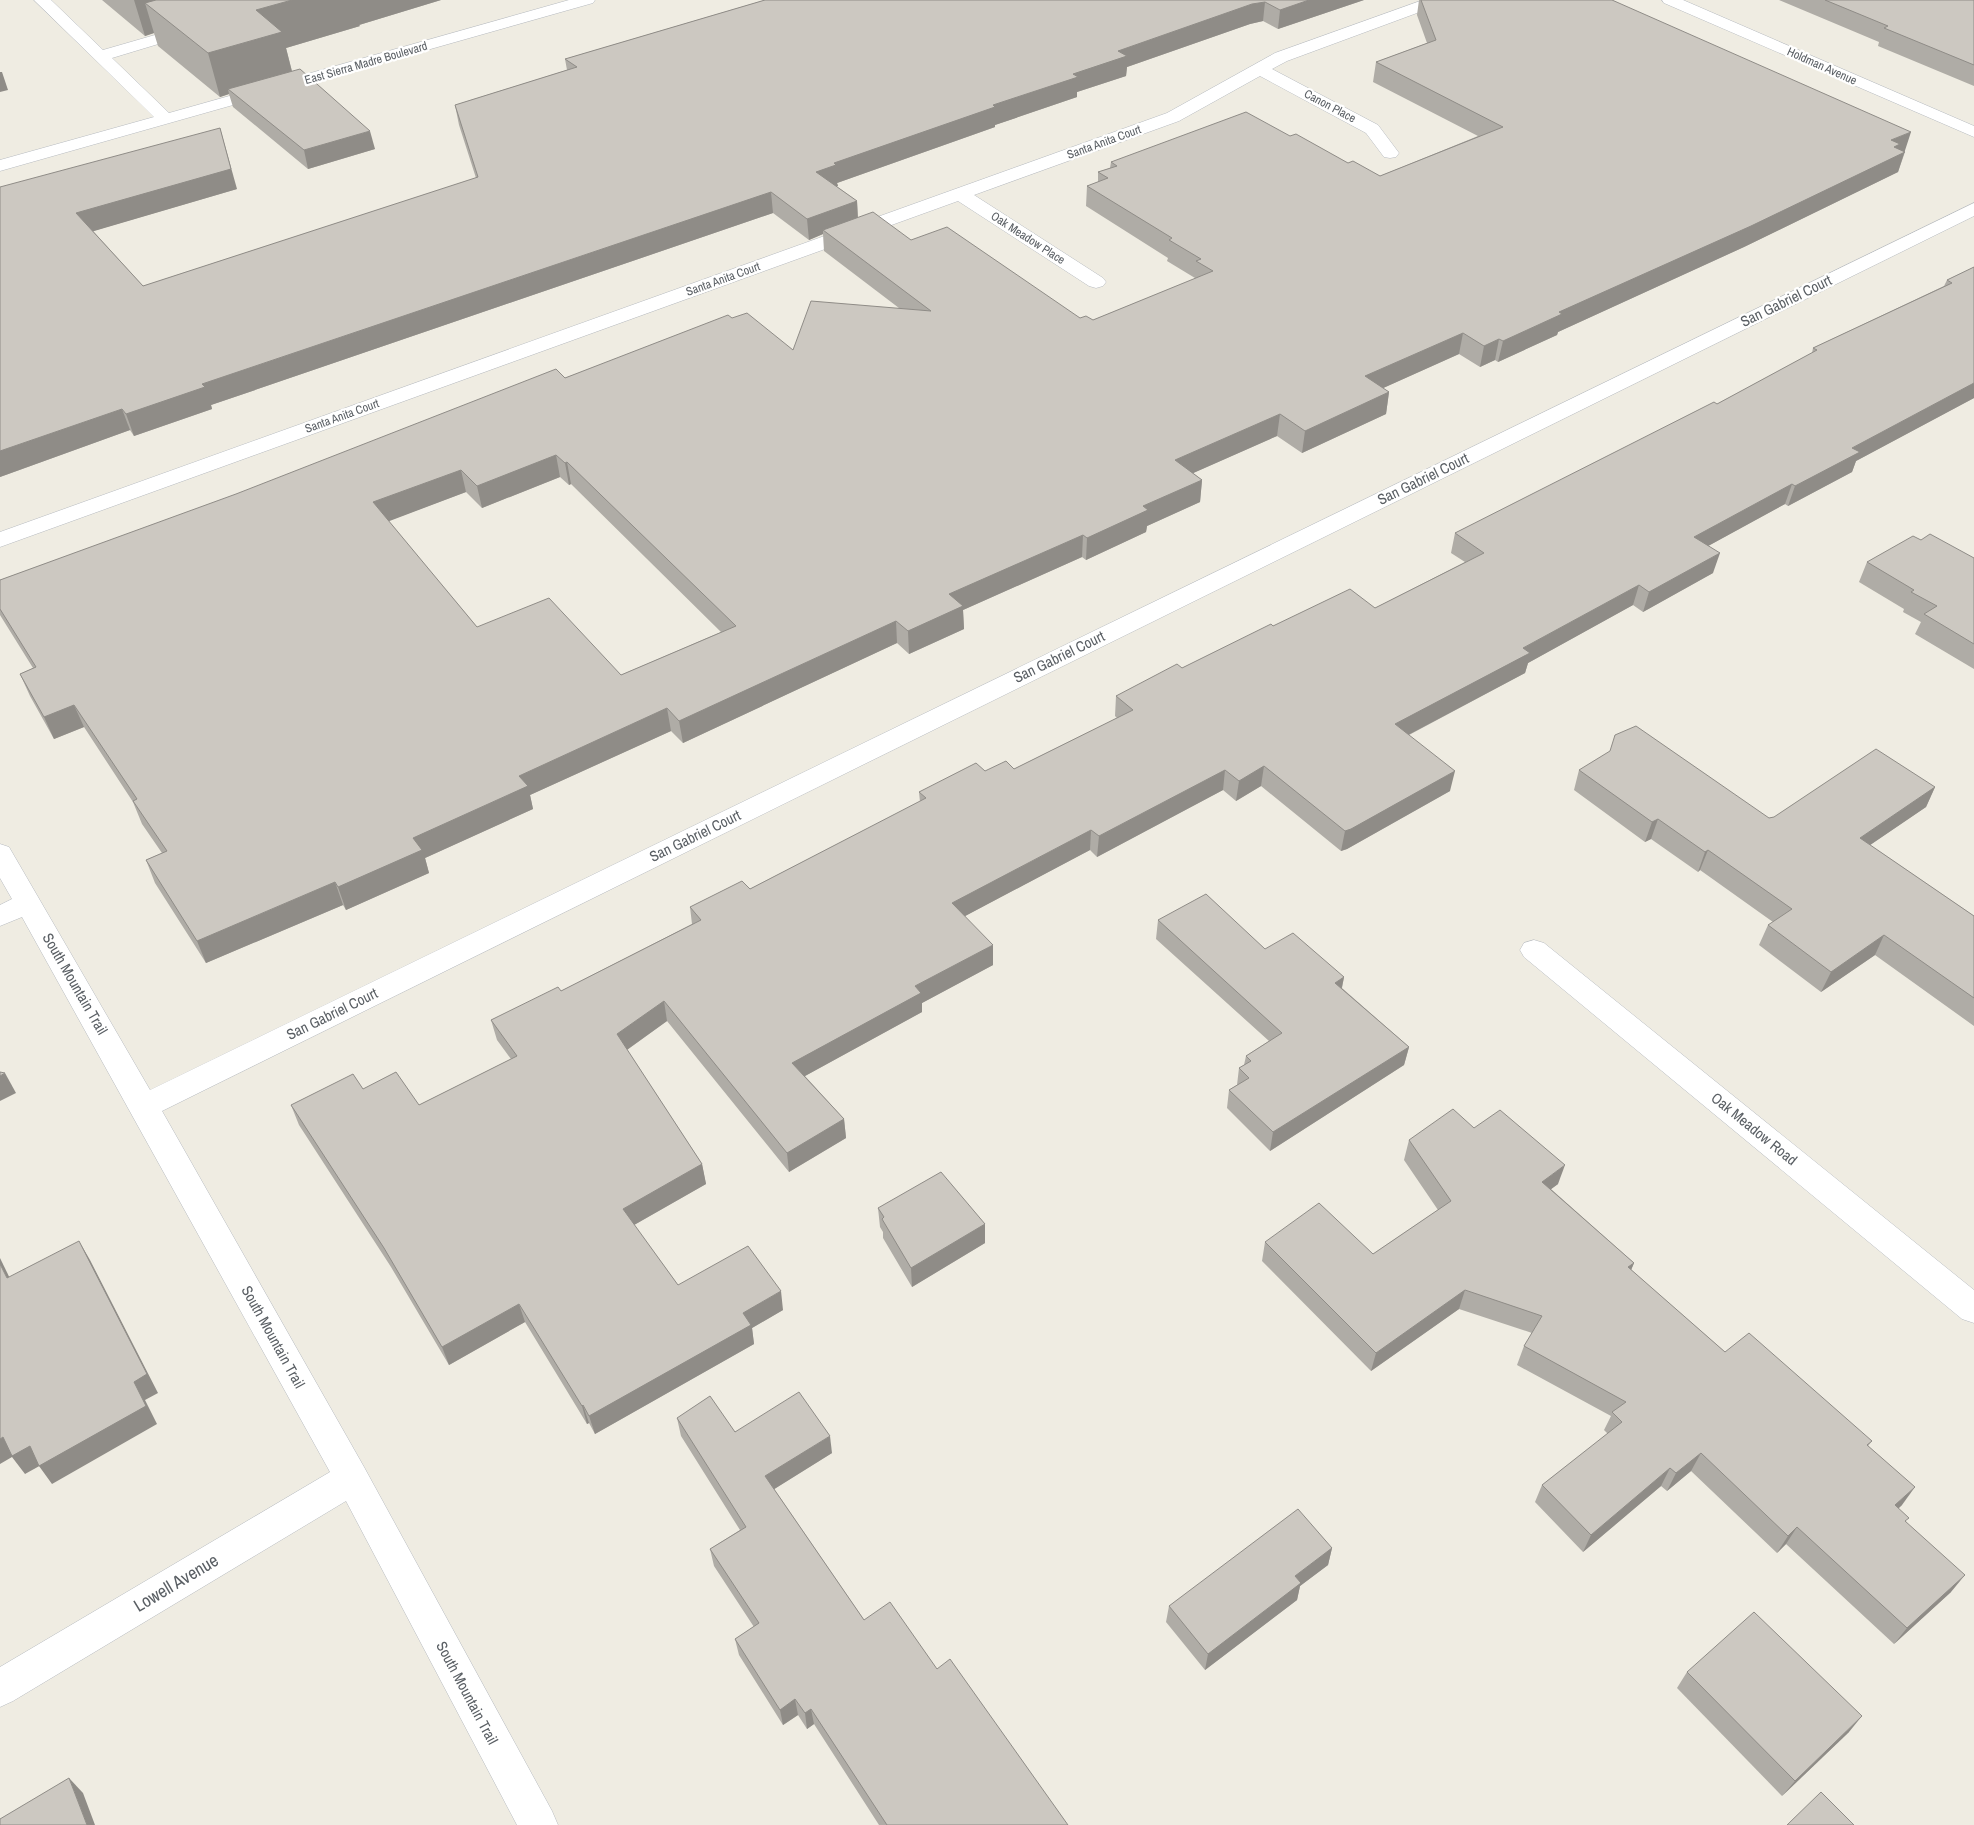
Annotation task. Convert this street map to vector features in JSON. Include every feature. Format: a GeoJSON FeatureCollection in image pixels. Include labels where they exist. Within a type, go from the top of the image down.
{"type":"FeatureCollection","features":[{"type":"Feature","properties":{"kind":"street"},"geometry":{"type":"LineString","coordinates":[[42,0],[166,119]]}},
{"type":"Feature","properties":{"kind":"street","name":"East Sierra Madre Boulevard"},"geometry":{"type":"LineString","coordinates":[[0,166],[587,0]]}},
{"type":"Feature","properties":{"kind":"street","name":"Santa Anita Court"},"geometry":{"type":"LineString","coordinates":[[0,540],[1173,117],[1281,57],[1438,0]]}},
{"type":"Feature","properties":{"kind":"street","name":"Holdman Avenue"},"geometry":{"type":"LineString","coordinates":[[1670,0],[1974,132]]}},
{"type":"Feature","properties":{"kind":"street"},"geometry":{"type":"LineString","coordinates":[[100,56],[204,25]]}},
{"type":"Feature","properties":{"kind":"street","name":"Canon Place"},"geometry":{"type":"LineString","coordinates":[[1260,69],[1372,129],[1390,153]]}},
{"type":"Feature","properties":{"kind":"street","name":"Oak Meadow Place"},"geometry":{"type":"LineString","coordinates":[[960,194],[1096,282]]}},
{"type":"Feature","properties":{"kind":"street","name":"San Gabriel Court"},"geometry":{"type":"LineString","coordinates":[[144,1106],[1974,208]]}},
{"type":"Feature","properties":{"kind":"street","name":"South Mountain Trail"},"geometry":{"type":"LineString","coordinates":[[0,854],[144,1106],[352,1478],[538,1825]]}},
{"type":"Feature","properties":{"kind":"street"},"geometry":{"type":"LineString","coordinates":[[0,916],[29,903]]}},
{"type":"Feature","properties":{"kind":"street","name":"Oak Meadow Road"},"geometry":{"type":"LineString","coordinates":[[1534,950],[1974,1309]]}},
{"type":"Feature","properties":{"kind":"street","name":"Lowell Avenue"},"geometry":{"type":"LineString","coordinates":[[0,1688],[352,1478]]}},
{"type":"Feature","properties":{"kind":"building"},"geometry":{"type":"Polygon","coordinates":[[[156,0],[292,0],[256,10],[282,32],[208,53],[145,3],[156,0]]]}},
{"type":"Feature","properties":{"kind":"building"},"geometry":{"type":"Polygon","coordinates":[[[765,0],[1309,0],[1280,10],[1265,2],[1252,4],[1118,51],[1127,56],[1073,74],[1078,77],[993,105],[995,107],[834,163],[836,165],[816,172],[857,201],[807,219],[771,192],[202,384],[205,387],[126,414],[122,409],[0,451],[0,187],[220,128],[231,169],[76,213],[143,286],[478,177],[455,105],[577,67],[565,59],[765,0]]]}},
{"type":"Feature","properties":{"kind":"building"},"geometry":{"type":"Polygon","coordinates":[[[1421,0],[1612,0],[1911,132],[1891,140],[1900,144],[1894,147],[1905,152],[1751,226],[1559,312],[1562,314],[1503,341],[1499,339],[1484,346],[1463,333],[1365,376],[1389,392],[1305,431],[1280,414],[1175,460],[1202,480],[1143,506],[1148,510],[1087,538],[1083,535],[949,594],[963,606],[908,631],[896,621],[679,721],[667,708],[519,776],[528,786],[413,838],[422,850],[338,887],[335,882],[197,941],[146,860],[167,851],[133,801],[137,799],[74,705],[44,717],[20,674],[36,667],[0,609],[0,580],[236,494],[556,369],[565,378],[728,315],[732,318],[747,313],[793,350],[811,301],[931,311],[823,230],[873,212],[911,240],[947,227],[1080,318],[1086,316],[1093,320],[1213,271],[1196,261],[1201,259],[1169,240],[1172,238],[1087,186],[1108,178],[1098,172],[1117,166],[1111,162],[1246,112],[1290,136],[1296,134],[1348,163],[1353,161],[1380,176],[1503,127],[1376,62],[1436,40],[1421,0]],[[556,455],[477,486],[461,470],[373,502],[477,627],[549,598],[621,675],[736,626],[567,462],[565,463],[556,455]]]}},
{"type":"Feature","properties":{"kind":"building"},"geometry":{"type":"Polygon","coordinates":[[[1825,0],[1974,0],[1974,65],[1884,28],[1888,26],[1825,0]]]}},
{"type":"Feature","properties":{"kind":"building"},"geometry":{"type":"Polygon","coordinates":[[[300,69],[370,131],[304,150],[228,89],[300,69]]]}},
{"type":"Feature","properties":{"kind":"building"},"geometry":{"type":"Polygon","coordinates":[[[1974,267],[1974,383],[1852,448],[1860,452],[1795,486],[1792,484],[1694,537],[1720,553],[1649,592],[1639,585],[1523,648],[1530,653],[1395,724],[1455,771],[1345,831],[1264,766],[1239,781],[1225,770],[1099,836],[1091,830],[952,903],[993,945],[915,986],[921,993],[792,1063],[844,1119],[787,1153],[664,1001],[617,1034],[702,1164],[623,1209],[678,1285],[748,1246],[781,1291],[743,1313],[751,1325],[589,1416],[519,1304],[442,1347],[384,1248],[291,1105],[353,1074],[363,1089],[396,1072],[419,1105],[517,1056],[491,1020],[558,987],[561,991],[701,920],[690,907],[742,881],[750,889],[926,798],[919,792],[976,763],[985,771],[1006,761],[1014,769],[1133,710],[1116,696],[1177,664],[1182,668],[1271,624],[1273,626],[1350,589],[1375,608],[1484,553],[1455,533],[1714,402],[1717,404],[1817,350],[1813,348],[1952,283],[1947,280],[1974,267]]]}},
{"type":"Feature","properties":{"kind":"building"},"geometry":{"type":"Polygon","coordinates":[[[1930,534],[1974,558],[1974,644],[1924,614],[1937,606],[1911,592],[1914,590],[1867,562],[1913,536],[1921,540],[1930,534]]]}},
{"type":"Feature","properties":{"kind":"building"},"geometry":{"type":"Polygon","coordinates":[[[1636,726],[1769,818],[1774,817],[1876,749],[1935,787],[1860,838],[1974,916],[1974,998],[1884,935],[1831,972],[1768,925],[1792,909],[1708,850],[1705,852],[1658,819],[1652,822],[1579,770],[1610,751],[1615,735],[1636,726]]]}},
{"type":"Feature","properties":{"kind":"building"},"geometry":{"type":"Polygon","coordinates":[[[1206,894],[1265,949],[1293,933],[1344,977],[1335,983],[1409,1047],[1273,1132],[1229,1090],[1249,1078],[1239,1068],[1251,1061],[1246,1056],[1282,1033],[1158,920],[1206,894]]]}},
{"type":"Feature","properties":{"kind":"building"},"geometry":{"type":"Polygon","coordinates":[[[1453,1109],[1474,1128],[1500,1110],[1565,1165],[1542,1182],[1634,1263],[1628,1267],[1725,1352],[1749,1333],[1872,1441],[1867,1445],[1915,1487],[1895,1505],[1909,1518],[1905,1521],[1965,1575],[1907,1628],[1797,1527],[1788,1536],[1701,1453],[1676,1473],[1670,1468],[1591,1535],[1542,1485],[1622,1422],[1612,1412],[1626,1402],[1524,1346],[1542,1316],[1465,1290],[1376,1353],[1265,1242],[1319,1203],[1373,1254],[1451,1201],[1409,1140],[1453,1109]]]}},
{"type":"Feature","properties":{"kind":"building"},"geometry":{"type":"Polygon","coordinates":[[[941,1172],[985,1224],[911,1268],[882,1219],[884,1217],[878,1208],[941,1172]]]}},
{"type":"Feature","properties":{"kind":"building"},"geometry":{"type":"Polygon","coordinates":[[[79,1241],[147,1374],[134,1382],[146,1406],[39,1466],[30,1446],[12,1456],[3,1437],[0,1439],[0,1264],[7,1278],[79,1241]]]}},
{"type":"Feature","properties":{"kind":"building"},"geometry":{"type":"Polygon","coordinates":[[[799,1392],[830,1436],[765,1476],[864,1620],[890,1602],[937,1669],[950,1659],[1068,1825],[887,1825],[811,1709],[805,1713],[795,1699],[780,1710],[735,1639],[759,1623],[710,1549],[746,1527],[677,1418],[710,1396],[735,1432],[799,1392]]]}},
{"type":"Feature","properties":{"kind":"building"},"geometry":{"type":"Polygon","coordinates":[[[1298,1509],[1332,1548],[1295,1576],[1301,1583],[1208,1654],[1169,1606],[1298,1509]]]}},
{"type":"Feature","properties":{"kind":"building"},"geometry":{"type":"Polygon","coordinates":[[[1754,1612],[1862,1716],[1795,1781],[1687,1672],[1754,1612]]]}},
{"type":"Feature","properties":{"kind":"building"},"geometry":{"type":"Polygon","coordinates":[[[69,1778],[87,1825],[0,1825],[0,1819],[69,1778]]]}},
{"type":"Feature","properties":{"kind":"building"},"geometry":{"type":"Polygon","coordinates":[[[1821,1792],[1854,1825],[1787,1825],[1821,1792]]]}}]}
